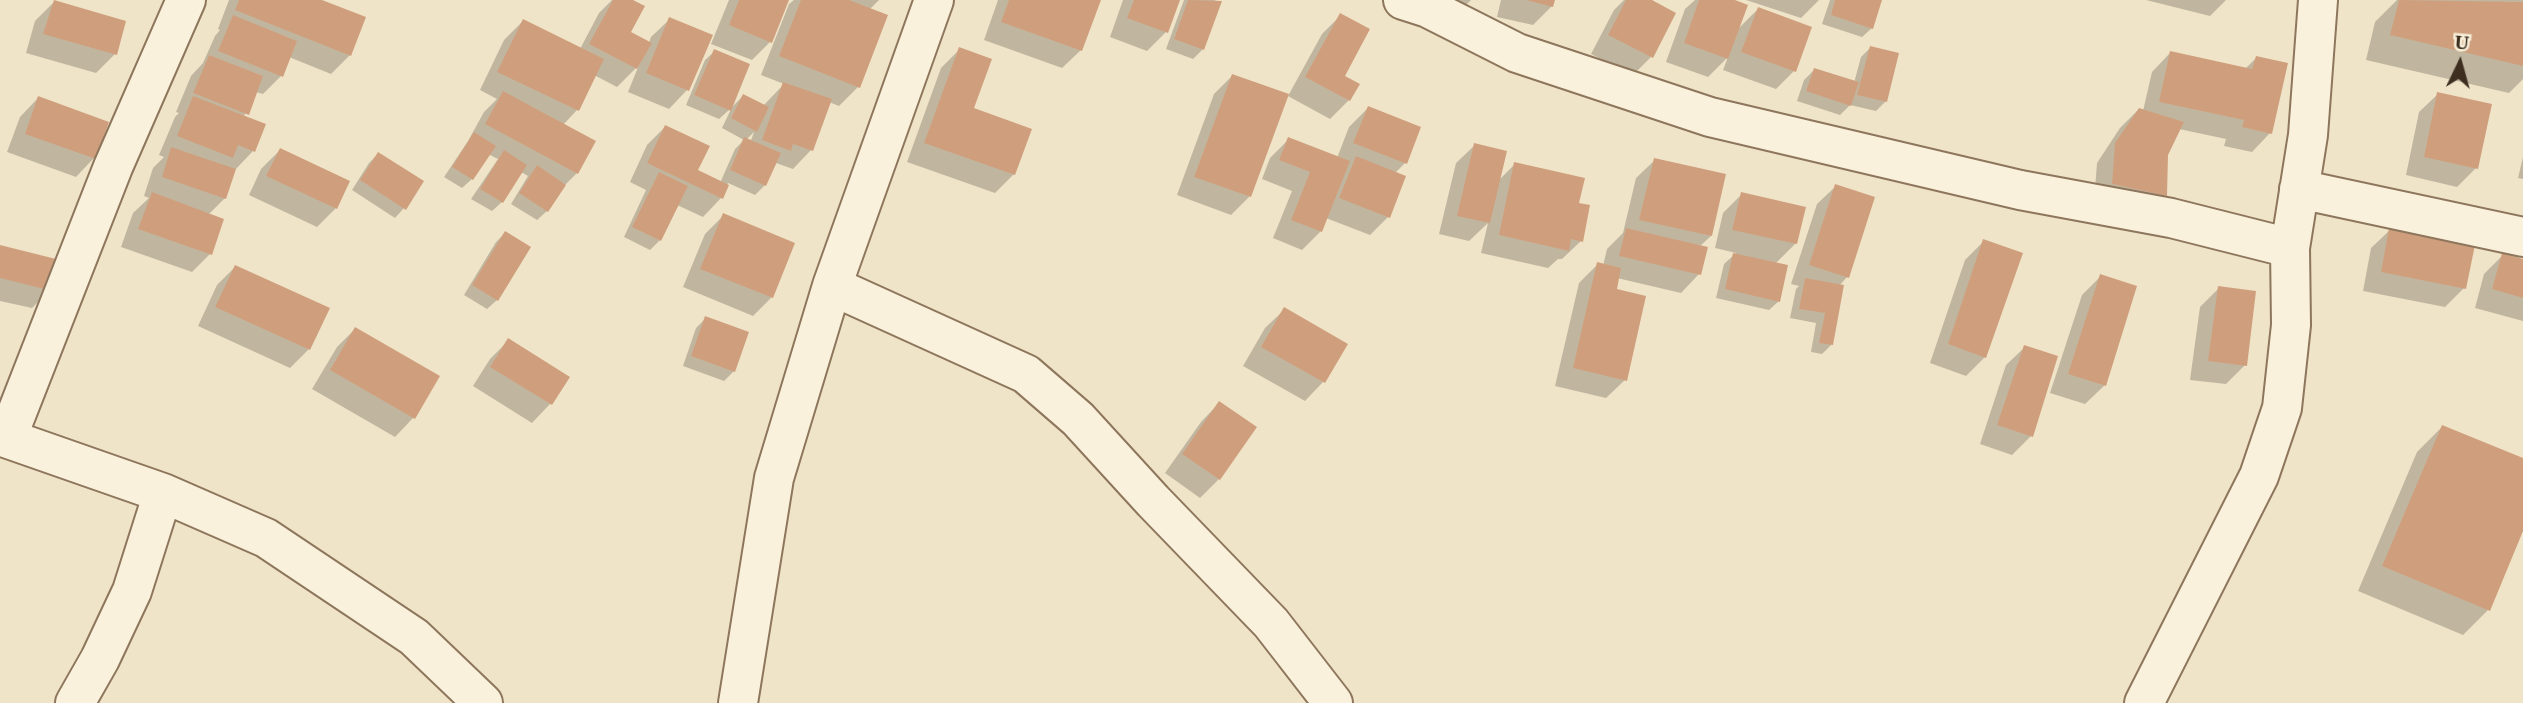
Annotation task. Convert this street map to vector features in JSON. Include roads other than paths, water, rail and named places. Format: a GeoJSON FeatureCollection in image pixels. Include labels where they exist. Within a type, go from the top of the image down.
{"type":"FeatureCollection","features":[{"type":"Feature","properties":{"kind":"street"},"geometry":{"type":"LineString","coordinates":[[186,0],[113,167],[4,437],[163,493],[266,538],[414,637],[483,703]]}},
{"type":"Feature","properties":{"kind":"street"},"geometry":{"type":"LineString","coordinates":[[738,703],[774,478],[832,286],[934,0]]}},
{"type":"Feature","properties":{"kind":"street"},"geometry":{"type":"LineString","coordinates":[[1403,0],[1428,8],[1517,53],[1710,117],[2020,190],[2171,218],[2290,248]]}},
{"type":"Feature","properties":{"kind":"street"},"geometry":{"type":"LineString","coordinates":[[2144,703],[2259,476],[2282,408],[2291,325],[2290,248],[2308,135],[2318,0]]}},
{"type":"Feature","properties":{"kind":"street"},"geometry":{"type":"LineString","coordinates":[[2299,189],[2523,237]]}},
{"type":"Feature","properties":{"kind":"street"},"geometry":{"type":"LineString","coordinates":[[832,286],[1026,374],[1078,419],[1270,623],[1333,703]]}},
{"type":"Feature","properties":{"kind":"street"},"geometry":{"type":"LineString","coordinates":[[75,703],[100,659],[132,591],[163,493]]}}]}
